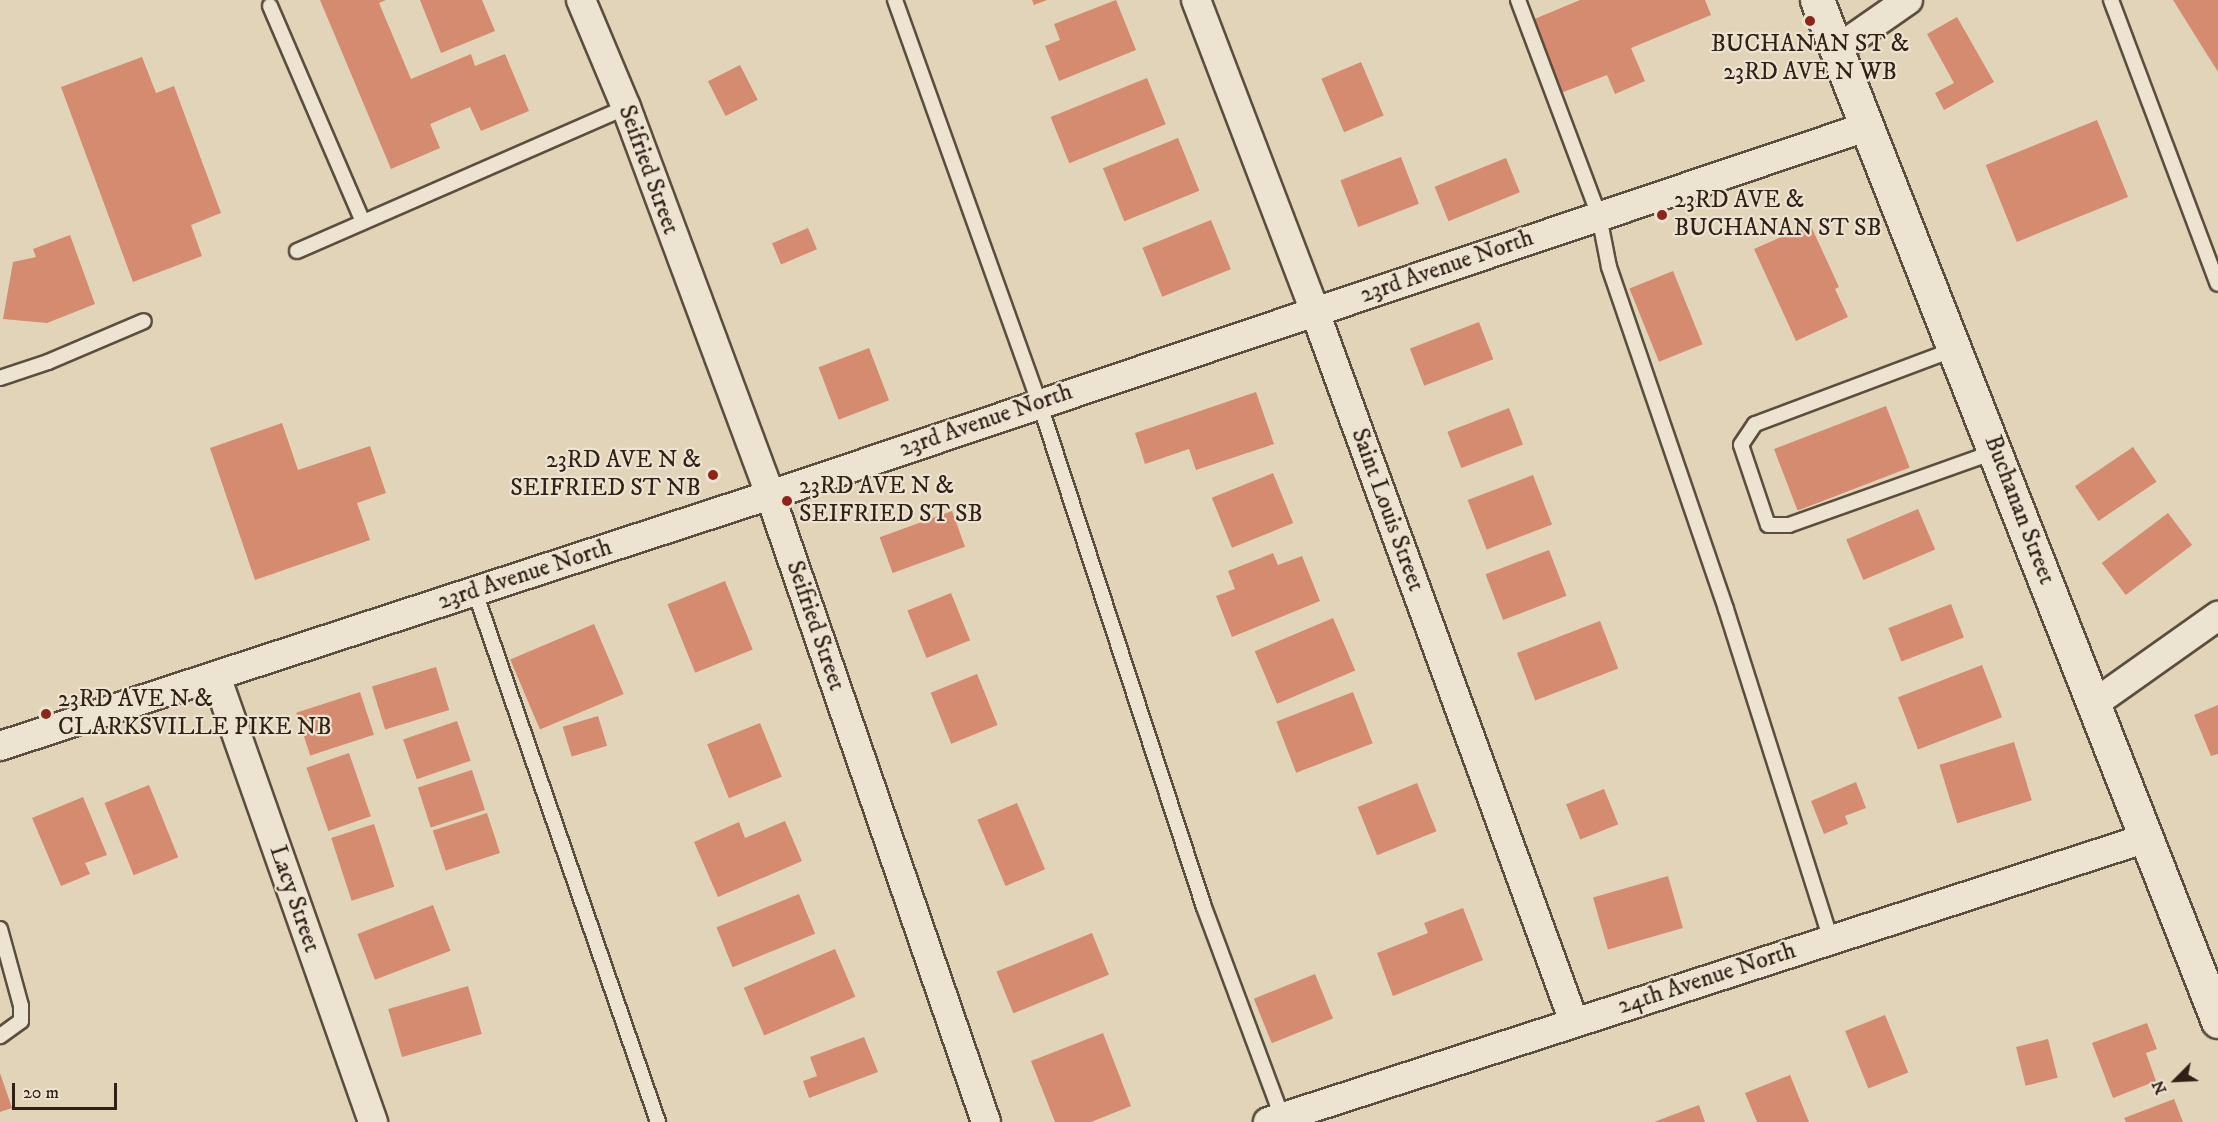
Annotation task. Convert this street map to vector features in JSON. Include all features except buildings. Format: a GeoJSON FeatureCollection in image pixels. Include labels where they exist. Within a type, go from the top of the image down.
{"type":"FeatureCollection","features":[{"type":"Feature","properties":{"kind":"street","name":"Seifried Street"},"geometry":{"type":"LineString","coordinates":[[580,0],[626,108],[770,495],[986,1122]]}},
{"type":"Feature","properties":{"kind":"street","name":"Saint Louis Street"},"geometry":{"type":"LineString","coordinates":[[1196,0],[1315,312],[1574,1022]]}},
{"type":"Feature","properties":{"kind":"street","name":"Buchanan Street"},"geometry":{"type":"LineString","coordinates":[[1817,0],[1839,48],[2218,1021]]}},
{"type":"Feature","properties":{"kind":"street"},"geometry":{"type":"LineString","coordinates":[[1839,48],[1908,0]]}},
{"type":"Feature","properties":{"kind":"street","name":"23rd Avenue North"},"geometry":{"type":"LineString","coordinates":[[0,746],[770,495],[1039,402],[1869,126]]}},
{"type":"Feature","properties":{"kind":"street"},"geometry":{"type":"LineString","coordinates":[[2095,703],[2218,616]]}},
{"type":"Feature","properties":{"kind":"street","name":"Lacy Street"},"geometry":{"type":"LineString","coordinates":[[216,676],[373,1122]]}},
{"type":"Feature","properties":{"kind":"street","name":"24th Avenue North"},"geometry":{"type":"LineString","coordinates":[[1275,1120],[2147,838]]}},
{"type":"Feature","properties":{"kind":"lane"},"geometry":{"type":"LineString","coordinates":[[895,0],[1039,402],[1275,1120]]}},
{"type":"Feature","properties":{"kind":"lane"},"geometry":{"type":"LineString","coordinates":[[1518,0],[1599,216],[1609,267],[1726,609],[1831,940]]}},
{"type":"Feature","properties":{"kind":"lane"},"geometry":{"type":"LineString","coordinates":[[2111,0],[2213,258],[2218,284]]}},
{"type":"Feature","properties":{"kind":"lane"},"geometry":{"type":"LineString","coordinates":[[270,6],[363,222]]}},
{"type":"Feature","properties":{"kind":"lane"},"geometry":{"type":"LineString","coordinates":[[297,251],[626,108]]}},
{"type":"Feature","properties":{"kind":"lane"},"geometry":{"type":"LineString","coordinates":[[0,378],[48,363],[144,321]]}},
{"type":"Feature","properties":{"kind":"lane"},"geometry":{"type":"LineString","coordinates":[[1956,349],[1755,424],[1741,445],[1768,525],[1789,525],[1996,451]]}},
{"type":"Feature","properties":{"kind":"lane"},"geometry":{"type":"LineString","coordinates":[[475,592],[658,1122]]}},
{"type":"Feature","properties":{"kind":"lane"},"geometry":{"type":"LineString","coordinates":[[0,929],[21,1006],[21,1021],[0,1036]]}},
{"type":"Feature","properties":{"kind":"place","name":"BUCHANAN ST & 23RD AVE N WB"},"geometry":{"type":"Point","coordinates":[1810,21]}},
{"type":"Feature","properties":{"kind":"place","name":"23RD AVE & BUCHANAN ST SB"},"geometry":{"type":"Point","coordinates":[1662,215]}},
{"type":"Feature","properties":{"kind":"place","name":"23RD AVE N & SEIFRIED ST NB"},"geometry":{"type":"Point","coordinates":[713,475]}},
{"type":"Feature","properties":{"kind":"place","name":"23RD AVE N & SEIFRIED ST SB"},"geometry":{"type":"Point","coordinates":[787,501]}},
{"type":"Feature","properties":{"kind":"place","name":"23RD AVE N & CLARKSVILLE PIKE NB"},"geometry":{"type":"Point","coordinates":[46,714]}}]}
